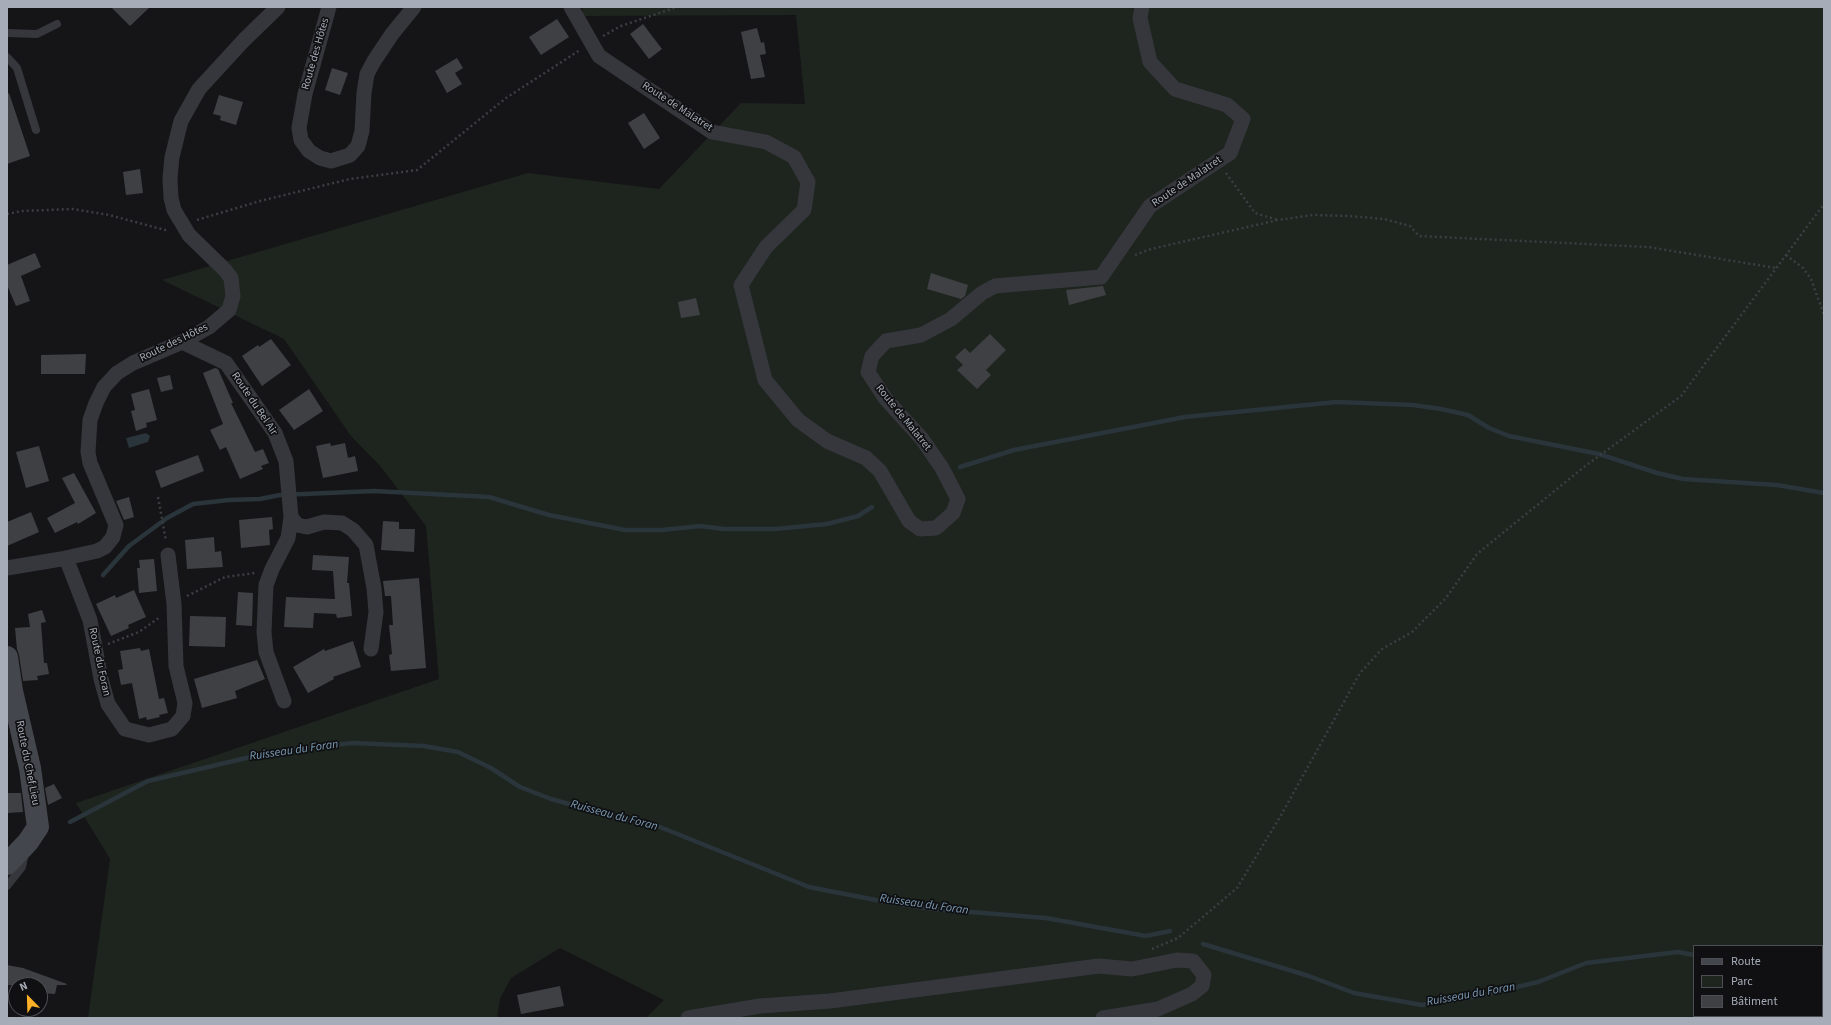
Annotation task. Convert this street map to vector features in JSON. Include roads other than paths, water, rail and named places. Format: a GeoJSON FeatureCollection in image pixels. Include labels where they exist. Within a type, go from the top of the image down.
{"type":"FeatureCollection","features":[{"type":"Feature","properties":{"kind":"street","name":"Route des Hôtes"},"geometry":{"type":"LineString","coordinates":[[7,568],[66,558],[97,551],[105,547],[115,532],[116,525],[90,463],[88,452],[90,420],[104,387],[117,373],[133,362],[182,342],[209,327],[229,310],[233,296],[231,278],[225,270],[189,235],[174,210],[171,198],[170,178],[175,139],[181,121],[199,89],[244,40],[278,7]]}},
{"type":"Feature","properties":{"kind":"street","name":"Route des Hôtes"},"geometry":{"type":"LineString","coordinates":[[329,7],[305,94],[299,128],[301,140],[309,151],[320,158],[331,161],[350,155],[358,146],[362,131],[364,93],[367,74],[392,34],[414,7]]}},
{"type":"Feature","properties":{"kind":"street","name":"Route de Malatret"},"geometry":{"type":"LineString","coordinates":[[571,7],[600,56],[712,132],[766,142],[794,157],[808,182],[804,210],[766,246],[741,285],[765,380],[798,420],[827,441],[866,458],[880,471],[909,521],[920,529],[936,528],[953,513],[958,498],[942,468],[922,439],[885,398],[868,372],[872,356],[886,342],[921,335],[951,319],[982,293],[995,286],[1102,277],[1150,206],[1230,153],[1243,119],[1227,106],[1175,89],[1150,62],[1140,18],[1142,7]]}},
{"type":"Feature","properties":{"kind":"street","name":"Route du Bel Air"},"geometry":{"type":"LineString","coordinates":[[182,342],[226,363],[275,433],[286,461],[289,482],[290,511],[288,538],[272,569],[266,585],[264,632],[266,652],[284,701]]}},
{"type":"Feature","properties":{"kind":"street"},"geometry":{"type":"LineString","coordinates":[[290,511],[298,525],[307,527],[324,522],[342,523],[353,530],[366,545],[374,588],[376,612],[371,649]]}},
{"type":"Feature","properties":{"kind":"street","name":"Route du Foran"},"geometry":{"type":"LineString","coordinates":[[66,558],[90,620],[101,679],[108,704],[125,729],[149,735],[172,729],[183,716],[185,703],[176,666],[174,604],[167,549]]}},
{"type":"Feature","properties":{"kind":"street","name":"Route du Chef Lieu"},"geometry":{"type":"LineString","coordinates":[[7,657],[12,691],[30,768],[38,827],[28,842]]}},
{"type":"Feature","properties":{"kind":"street"},"geometry":{"type":"LineString","coordinates":[[7,855],[28,842]]}},
{"type":"Feature","properties":{"kind":"street"},"geometry":{"type":"LineString","coordinates":[[7,864],[28,842]]}},
{"type":"Feature","properties":{"kind":"street"},"geometry":{"type":"LineString","coordinates":[[688,1018],[760,1006],[830,1001],[1099,966],[1132,969],[1177,960],[1193,961],[1204,975],[1202,986],[1192,994],[1158,1009],[1102,1018]]}},
{"type":"Feature","properties":{"kind":"lane"},"geometry":{"type":"LineString","coordinates":[[7,33],[37,34],[57,24]]}},
{"type":"Feature","properties":{"kind":"lane"},"geometry":{"type":"LineString","coordinates":[[7,57],[17,68],[36,130]]}},
{"type":"Feature","properties":{"kind":"lane"},"geometry":{"type":"LineString","coordinates":[[7,886],[22,867],[28,842]]}},
{"type":"Feature","properties":{"kind":"waterway"},"geometry":{"type":"LineString","coordinates":[[960,467],[1014,450],[1185,417],[1337,402],[1413,405],[1441,409],[1468,415],[1489,428],[1509,436],[1599,454],[1657,473],[1683,479],[1777,485],[1824,493]]}},
{"type":"Feature","properties":{"kind":"waterway"},"geometry":{"type":"LineString","coordinates":[[103,575],[129,546],[167,518],[193,504],[229,500],[260,499],[280,495],[374,491],[489,497],[549,515],[625,530],[662,530],[700,526],[724,529],[775,529],[827,524],[858,516],[872,507]]}},
{"type":"Feature","properties":{"kind":"waterway","name":"Ruisseau du Foran"},"geometry":{"type":"LineString","coordinates":[[70,822],[148,781],[255,756],[288,750],[353,743],[424,746],[458,752],[491,768],[520,787],[551,799],[620,818],[655,825],[809,887],[886,902],[933,909],[1046,918],[1146,936],[1170,931]]}},
{"type":"Feature","properties":{"kind":"waterway","name":"Ruisseau du Foran"},"geometry":{"type":"LineString","coordinates":[[1203,944],[1309,976],[1354,993],[1422,1005],[1479,996],[1538,982],[1586,963],[1678,952],[1693,955]]}}]}
